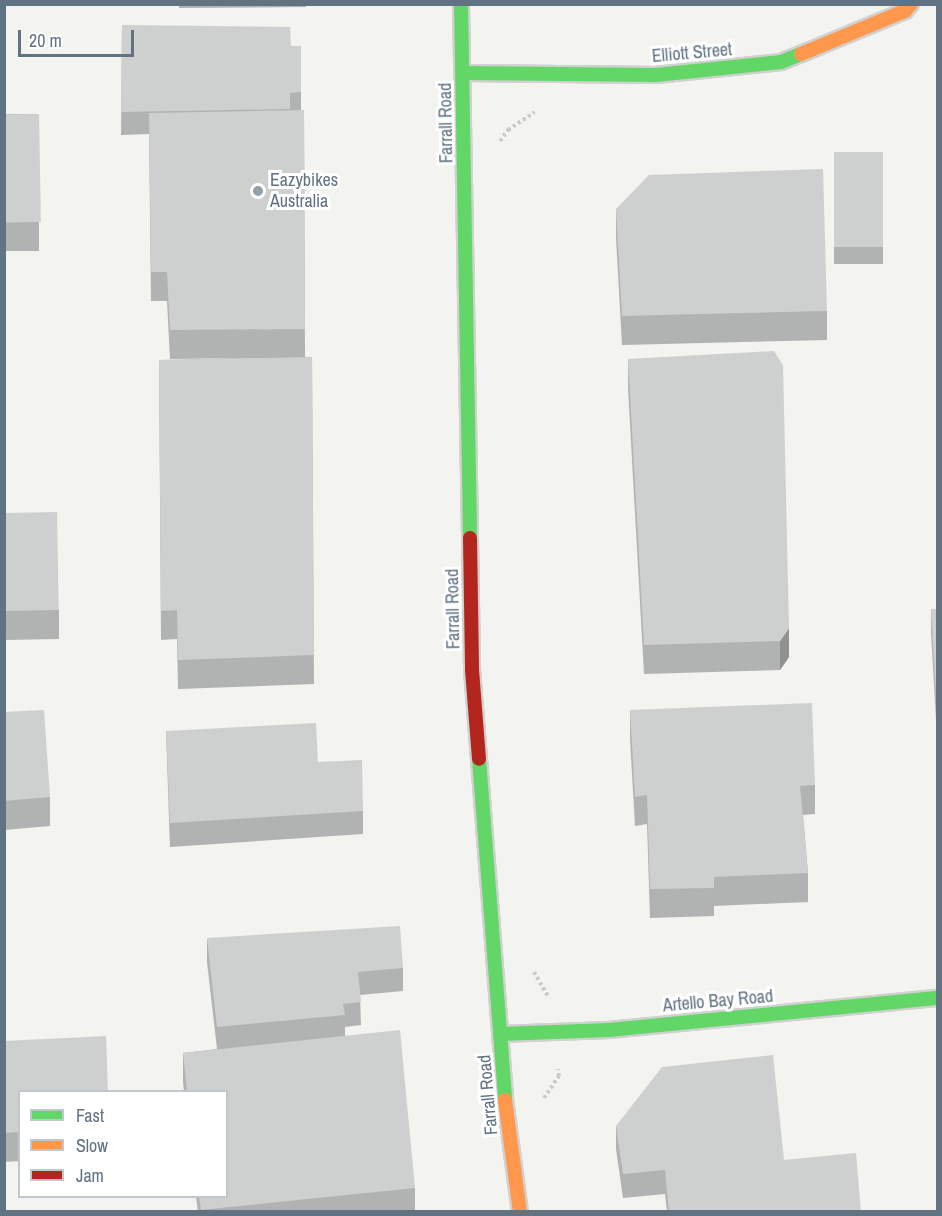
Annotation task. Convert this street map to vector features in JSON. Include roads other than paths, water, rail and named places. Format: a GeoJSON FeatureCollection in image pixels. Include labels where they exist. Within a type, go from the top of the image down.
{"type":"FeatureCollection","features":[{"type":"Feature","properties":{"kind":"main road","name":"Farrall Road"},"geometry":{"type":"LineString","coordinates":[[461,4],[464,73],[472,670],[501,1034],[520,1212]]}},
{"type":"Feature","properties":{"kind":"main road","name":"Elliott Street"},"geometry":{"type":"LineString","coordinates":[[464,73],[656,75],[781,62],[905,11],[911,4]]}},
{"type":"Feature","properties":{"kind":"main road","name":"Artello Bay Road"},"geometry":{"type":"LineString","coordinates":[[501,1034],[553,1032],[938,998]]}},
{"type":"Feature","properties":{"kind":"place","name":"Eazybikes Australia"},"geometry":{"type":"Point","coordinates":[258,191]}}]}
